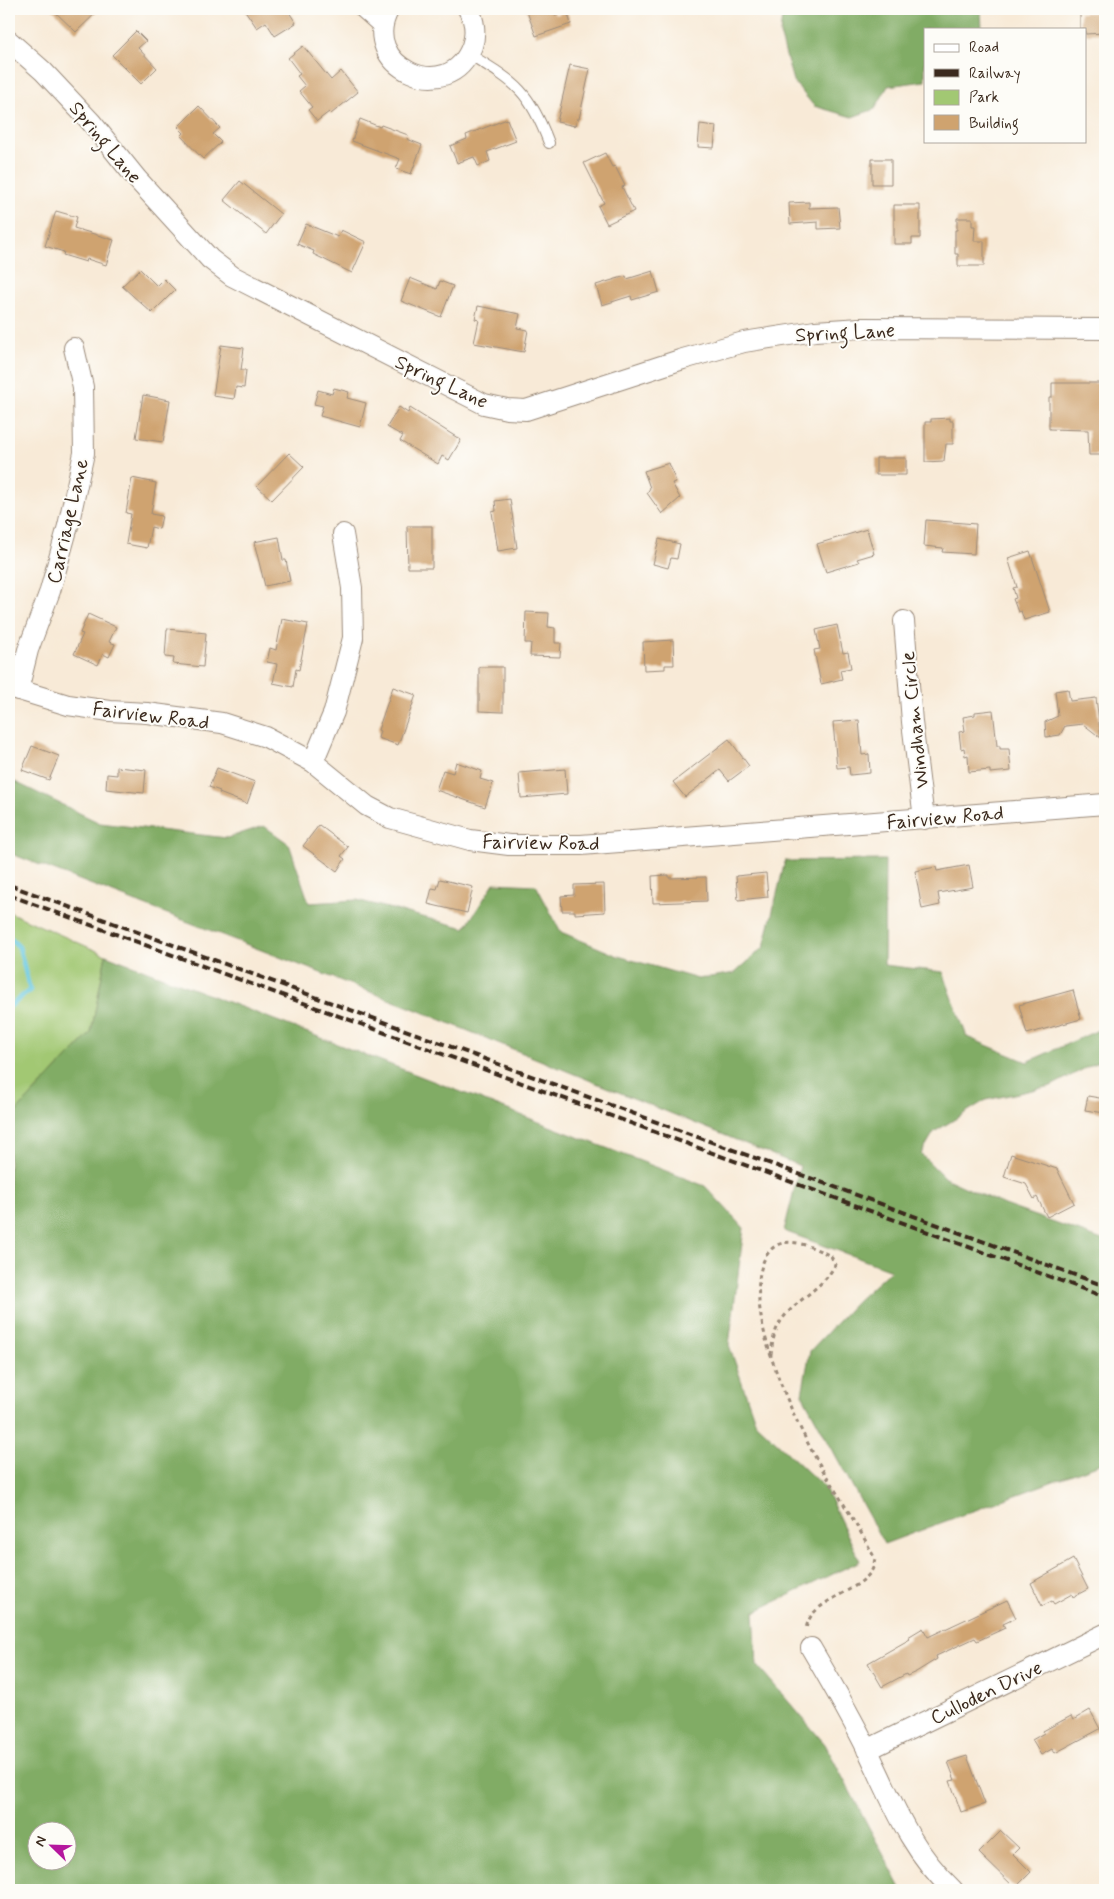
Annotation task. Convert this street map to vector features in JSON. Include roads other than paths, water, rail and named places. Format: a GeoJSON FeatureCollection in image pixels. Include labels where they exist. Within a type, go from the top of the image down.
{"type":"FeatureCollection","features":[{"type":"Feature","properties":{"kind":"street"},"geometry":{"type":"LineString","coordinates":[[365,9],[386,17],[384,41],[390,56],[400,68],[414,75],[430,78],[445,74],[459,66],[469,54],[474,40],[474,25],[468,9]]}},
{"type":"Feature","properties":{"kind":"street","name":"Spring Lane"},"geometry":{"type":"LineString","coordinates":[[9,41],[43,71],[91,122],[137,179],[210,259],[232,276],[484,404],[507,409],[526,410],[683,359],[744,342],[815,330],[860,328],[1105,329]]}},
{"type":"Feature","properties":{"kind":"street","name":"Carriage Lane"},"geometry":{"type":"LineString","coordinates":[[13,689],[50,591],[66,536],[84,453],[83,387],[74,348]]}},
{"type":"Feature","properties":{"kind":"street"},"geometry":{"type":"LineString","coordinates":[[313,762],[334,712],[353,638],[352,588],[343,534]]}},
{"type":"Feature","properties":{"kind":"street","name":"Windham Circle"},"geometry":{"type":"LineString","coordinates":[[904,621],[912,722],[924,819]]}},
{"type":"Feature","properties":{"kind":"street","name":"Fairview Road"},"geometry":{"type":"LineString","coordinates":[[13,689],[68,705],[222,723],[266,737],[313,762],[367,806],[390,818],[470,840],[509,845],[581,845],[1105,804]]}},
{"type":"Feature","properties":{"kind":"street","name":"Culloden Drive"},"geometry":{"type":"LineString","coordinates":[[867,1750],[1105,1634]]}},
{"type":"Feature","properties":{"kind":"street"},"geometry":{"type":"LineString","coordinates":[[811,1648],[867,1750],[904,1826],[917,1848],[942,1880],[953,1890]]}},
{"type":"Feature","properties":{"kind":"lane"},"geometry":{"type":"LineString","coordinates":[[469,54],[510,79],[521,90],[540,118],[549,143]]}},
{"type":"Feature","properties":{"kind":"waterway"},"geometry":{"type":"LineString","coordinates":[[9,937],[19,947],[30,990],[9,1007]]}},
{"type":"Feature","properties":{"kind":"railway"},"geometry":{"type":"LineString","coordinates":[[9,885],[1105,1286]]}},
{"type":"Feature","properties":{"kind":"railway"},"geometry":{"type":"LineString","coordinates":[[9,895],[1105,1297]]}}]}
